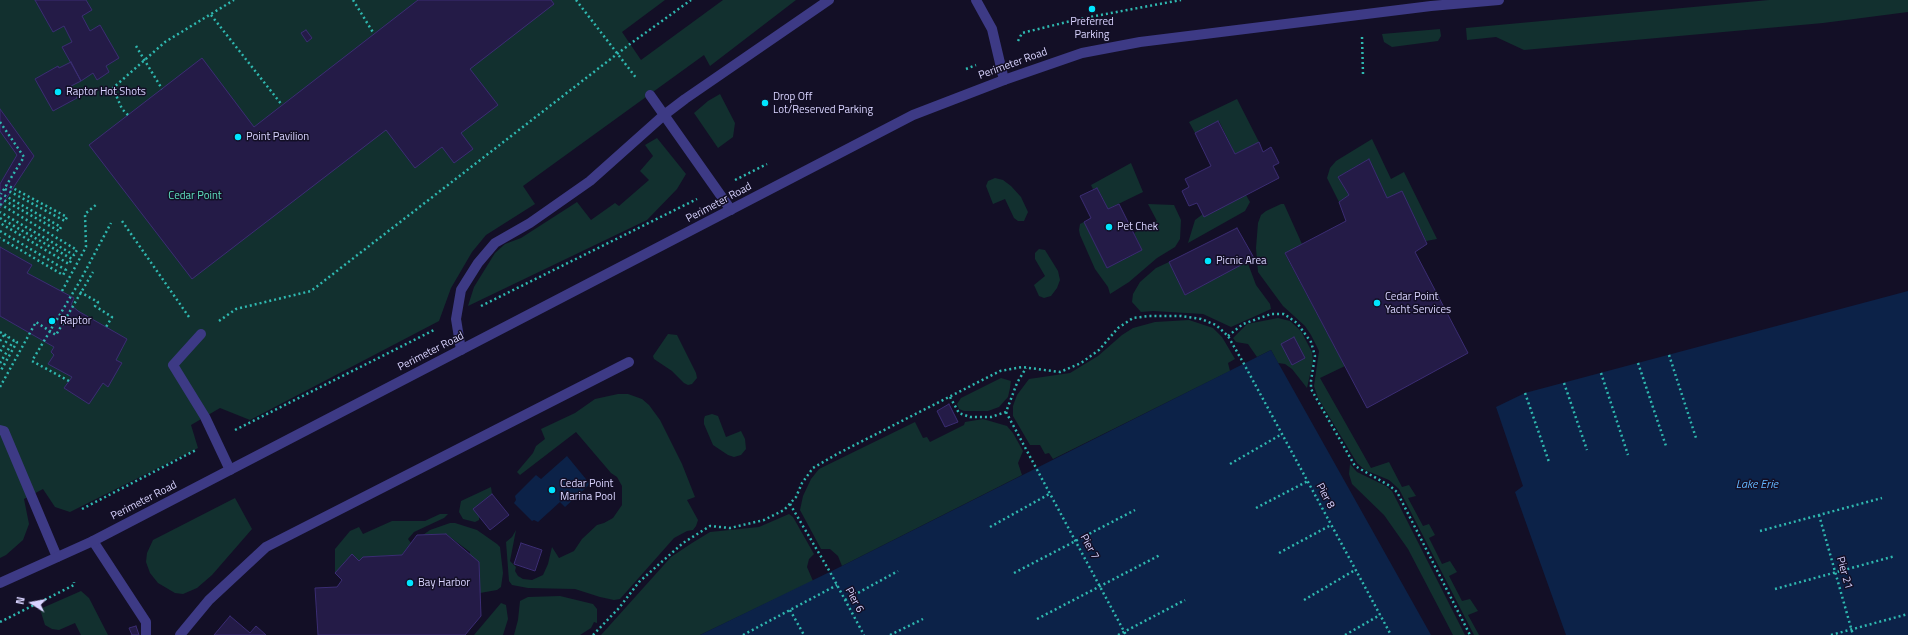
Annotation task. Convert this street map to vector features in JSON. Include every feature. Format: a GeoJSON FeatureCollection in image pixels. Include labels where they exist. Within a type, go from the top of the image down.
{"type":"FeatureCollection","features":[{"type":"Feature","properties":{"kind":"street"},"geometry":{"type":"LineString","coordinates":[[461,350],[456,319],[461,290],[478,263],[496,243],[530,223],[590,181],[664,115],[829,0]]}},
{"type":"Feature","properties":{"kind":"street"},"geometry":{"type":"LineString","coordinates":[[976,0],[992,29],[1004,80]]}},
{"type":"Feature","properties":{"kind":"street","name":"Perimeter Road"},"geometry":{"type":"LineString","coordinates":[[0,583],[93,541],[913,115],[1004,80],[1082,53],[1140,42],[1431,3],[1499,0]]}},
{"type":"Feature","properties":{"kind":"street"},"geometry":{"type":"LineString","coordinates":[[650,95],[731,210]]}},
{"type":"Feature","properties":{"kind":"street"},"geometry":{"type":"LineString","coordinates":[[201,334],[173,365],[205,417],[230,470]]}},
{"type":"Feature","properties":{"kind":"street"},"geometry":{"type":"LineString","coordinates":[[180,635],[209,600],[266,547],[629,362]]}},
{"type":"Feature","properties":{"kind":"street"},"geometry":{"type":"LineString","coordinates":[[0,430],[4,431],[57,556]]}},
{"type":"Feature","properties":{"kind":"street"},"geometry":{"type":"LineString","coordinates":[[93,541],[146,622],[146,635]]}},
{"type":"Feature","properties":{"kind":"path"},"geometry":{"type":"LineString","coordinates":[[128,116],[122,109],[113,88],[165,42],[234,0]]}},
{"type":"Feature","properties":{"kind":"path"},"geometry":{"type":"LineString","coordinates":[[353,0],[374,34]]}},
{"type":"Feature","properties":{"kind":"path"},"geometry":{"type":"LineString","coordinates":[[576,0],[650,95]]}},
{"type":"Feature","properties":{"kind":"path"},"geometry":{"type":"LineString","coordinates":[[122,221],[201,334],[236,309],[311,291],[618,55],[630,44],[691,0]]}},
{"type":"Feature","properties":{"kind":"path"},"geometry":{"type":"LineString","coordinates":[[210,15],[282,105]]}},
{"type":"Feature","properties":{"kind":"path"},"geometry":{"type":"LineString","coordinates":[[136,46],[162,89]]}},
{"type":"Feature","properties":{"kind":"path"},"geometry":{"type":"LineString","coordinates":[[0,122],[24,157],[1,196]]}},
{"type":"Feature","properties":{"kind":"path"},"geometry":{"type":"LineString","coordinates":[[5,189],[65,221],[67,217],[7,185]]}},
{"type":"Feature","properties":{"kind":"path"},"geometry":{"type":"LineString","coordinates":[[1,196],[61,227],[59,231],[1,196]]}},
{"type":"Feature","properties":{"kind":"path"},"geometry":{"type":"LineString","coordinates":[[0,204],[77,250],[74,255],[0,212]]}},
{"type":"Feature","properties":{"kind":"path"},"geometry":{"type":"LineString","coordinates":[[62,291],[86,247],[85,214],[97,204]]}},
{"type":"Feature","properties":{"kind":"path"},"geometry":{"type":"LineString","coordinates":[[0,218],[72,259],[69,264],[0,223]]}},
{"type":"Feature","properties":{"kind":"path"},"geometry":{"type":"LineString","coordinates":[[69,382],[32,360],[80,281],[111,223]]}},
{"type":"Feature","properties":{"kind":"path"},"geometry":{"type":"LineString","coordinates":[[0,231],[66,270],[63,275],[0,238]]}},
{"type":"Feature","properties":{"kind":"path"},"geometry":{"type":"LineString","coordinates":[[0,388],[36,322],[56,335],[93,272]]}},
{"type":"Feature","properties":{"kind":"path"},"geometry":{"type":"LineString","coordinates":[[80,292],[98,302],[95,306],[112,317],[106,327]]}},
{"type":"Feature","properties":{"kind":"path"},"geometry":{"type":"LineString","coordinates":[[593,635],[619,608],[639,582],[683,543],[710,526],[730,528],[764,520],[784,510],[796,497],[802,483],[813,468],[837,454],[1000,371],[1026,368],[1060,372],[1081,363],[1099,350],[1118,328],[1133,318],[1149,316],[1181,316],[1201,318],[1216,325],[1228,336],[1243,324],[1271,314],[1284,314],[1297,323],[1311,342],[1315,356],[1311,381],[1312,389],[1355,466],[1390,486],[1397,492],[1470,635]]}},
{"type":"Feature","properties":{"kind":"path"},"geometry":{"type":"LineString","coordinates":[[0,332],[8,337],[0,352]]}},
{"type":"Feature","properties":{"kind":"path"},"geometry":{"type":"LineString","coordinates":[[0,341],[4,335]]}},
{"type":"Feature","properties":{"kind":"path","name":"Pier 8"},"geometry":{"type":"LineString","coordinates":[[1228,336],[1391,635]]}},
{"type":"Feature","properties":{"kind":"path"},"geometry":{"type":"LineString","coordinates":[[0,363],[14,340],[17,342],[0,372]]}},
{"type":"Feature","properties":{"kind":"path"},"geometry":{"type":"LineString","coordinates":[[1669,354],[1696,438]]}},
{"type":"Feature","properties":{"kind":"path"},"geometry":{"type":"LineString","coordinates":[[1638,363],[1666,446]]}},
{"type":"Feature","properties":{"kind":"path"},"geometry":{"type":"LineString","coordinates":[[950,397],[959,413],[970,417],[991,417],[1006,412],[1017,383],[1026,368]]}},
{"type":"Feature","properties":{"kind":"path"},"geometry":{"type":"LineString","coordinates":[[1601,373],[1628,455]]}},
{"type":"Feature","properties":{"kind":"path"},"geometry":{"type":"LineString","coordinates":[[1564,383],[1587,450]]}},
{"type":"Feature","properties":{"kind":"path"},"geometry":{"type":"LineString","coordinates":[[1525,393],[1549,462]]}},
{"type":"Feature","properties":{"kind":"path","name":"Pier 7"},"geometry":{"type":"LineString","coordinates":[[1006,412],[1037,467],[1126,635]]}},
{"type":"Feature","properties":{"kind":"path"},"geometry":{"type":"LineString","coordinates":[[1230,464],[1282,434]]}},
{"type":"Feature","properties":{"kind":"path"},"geometry":{"type":"LineString","coordinates":[[1256,508],[1308,481]]}},
{"type":"Feature","properties":{"kind":"path"},"geometry":{"type":"LineString","coordinates":[[990,527],[1050,493]]}},
{"type":"Feature","properties":{"kind":"path"},"geometry":{"type":"LineString","coordinates":[[1760,531],[1882,498]]}},
{"type":"Feature","properties":{"kind":"path","name":"Pier 6"},"geometry":{"type":"LineString","coordinates":[[790,504],[830,572],[864,635]]}},
{"type":"Feature","properties":{"kind":"path"},"geometry":{"type":"LineString","coordinates":[[1014,573],[1135,510]]}},
{"type":"Feature","properties":{"kind":"path","name":"Pier 21"},"geometry":{"type":"LineString","coordinates":[[1819,515],[1853,635]]}},
{"type":"Feature","properties":{"kind":"path"},"geometry":{"type":"LineString","coordinates":[[1279,553],[1331,525]]}},
{"type":"Feature","properties":{"kind":"path"},"geometry":{"type":"LineString","coordinates":[[1037,619],[1160,555]]}},
{"type":"Feature","properties":{"kind":"path"},"geometry":{"type":"LineString","coordinates":[[1775,589],[1895,556]]}},
{"type":"Feature","properties":{"kind":"path"},"geometry":{"type":"LineString","coordinates":[[1304,600],[1355,570]]}},
{"type":"Feature","properties":{"kind":"path"},"geometry":{"type":"LineString","coordinates":[[845,600],[898,571]]}},
{"type":"Feature","properties":{"kind":"path"},"geometry":{"type":"LineString","coordinates":[[0,622],[74,585],[74,582]]}},
{"type":"Feature","properties":{"kind":"path"},"geometry":{"type":"LineString","coordinates":[[744,635],[837,585]]}},
{"type":"Feature","properties":{"kind":"path"},"geometry":{"type":"LineString","coordinates":[[1118,635],[1184,600]]}},
{"type":"Feature","properties":{"kind":"path"},"geometry":{"type":"LineString","coordinates":[[790,610],[804,635]]}},
{"type":"Feature","properties":{"kind":"path"},"geometry":{"type":"LineString","coordinates":[[1831,635],[1908,614]]}},
{"type":"Feature","properties":{"kind":"path"},"geometry":{"type":"LineString","coordinates":[[1345,635],[1380,615]]}},
{"type":"Feature","properties":{"kind":"path"},"geometry":{"type":"LineString","coordinates":[[890,635],[923,619]]}},
{"type":"Feature","properties":{"kind":"green space","name":"Cedar Point"},"geometry":{"type":"Polygon","coordinates":[[[0,0],[665,0],[622,32],[641,60],[723,0],[796,0],[710,66],[704,55],[523,186],[535,204],[486,235],[472,252],[451,288],[439,321],[250,420],[220,408],[191,425],[198,448],[70,512],[55,507],[43,489],[24,499],[29,524],[23,540],[6,555],[0,558],[0,0]]]}},
{"type":"Feature","properties":{"kind":"green space"},"geometry":{"type":"Polygon","coordinates":[[[1769,0],[1908,0],[1908,12],[1823,23],[1524,50],[1496,37],[1467,40],[1466,28],[1769,0]]]}},
{"type":"Feature","properties":{"kind":"green space"},"geometry":{"type":"Polygon","coordinates":[[[1440,29],[1441,36],[1438,41],[1392,47],[1384,42],[1382,34],[1440,29]]]}},
{"type":"Feature","properties":{"kind":"green space"},"geometry":{"type":"Polygon","coordinates":[[[720,94],[735,123],[733,137],[718,148],[694,113],[708,101],[720,94]]]}},
{"type":"Feature","properties":{"kind":"green space"},"geometry":{"type":"Polygon","coordinates":[[[1237,99],[1259,142],[1235,154],[1219,121],[1195,133],[1189,122],[1237,99]]]}},
{"type":"Feature","properties":{"kind":"green space"},"geometry":{"type":"Polygon","coordinates":[[[657,138],[686,174],[677,189],[647,220],[468,306],[474,287],[495,253],[505,244],[521,238],[577,202],[591,220],[615,203],[619,206],[649,180],[640,171],[653,156],[645,145],[657,138]]]}},
{"type":"Feature","properties":{"kind":"green space"},"geometry":{"type":"Polygon","coordinates":[[[1372,139],[1391,179],[1404,172],[1437,239],[1426,241],[1402,192],[1387,198],[1369,159],[1338,177],[1349,195],[1339,202],[1327,178],[1330,168],[1336,161],[1372,139]]]}},
{"type":"Feature","properties":{"kind":"green space"},"geometry":{"type":"Polygon","coordinates":[[[1131,163],[1143,192],[1108,209],[1097,188],[1093,189],[1091,185],[1131,163]]]}},
{"type":"Feature","properties":{"kind":"green space"},"geometry":{"type":"Polygon","coordinates":[[[995,178],[1003,180],[1021,197],[1028,212],[1024,221],[1018,221],[1014,218],[1005,199],[993,204],[986,186],[988,181],[995,178]]]}},
{"type":"Feature","properties":{"kind":"green space"},"geometry":{"type":"Polygon","coordinates":[[[1246,195],[1250,202],[1245,211],[1188,243],[1195,220],[1203,214],[1246,195]]]}},
{"type":"Feature","properties":{"kind":"green space"},"geometry":{"type":"Polygon","coordinates":[[[1148,204],[1174,205],[1181,220],[1180,239],[1175,247],[1157,258],[1129,282],[1110,294],[1108,287],[1095,269],[1080,235],[1080,224],[1084,222],[1107,268],[1142,250],[1134,233],[1157,221],[1148,204]]]}},
{"type":"Feature","properties":{"kind":"green space"},"geometry":{"type":"Polygon","coordinates":[[[1281,204],[1284,204],[1302,244],[1285,254],[1345,366],[1320,378],[1371,468],[1389,462],[1402,487],[1409,485],[1416,496],[1408,498],[1423,526],[1429,524],[1435,535],[1429,538],[1442,564],[1450,561],[1457,572],[1449,576],[1462,601],[1470,599],[1478,611],[1468,615],[1479,635],[1474,635],[1399,489],[1389,480],[1365,470],[1357,463],[1318,398],[1314,386],[1319,351],[1311,335],[1305,326],[1283,306],[1258,272],[1256,248],[1258,223],[1261,215],[1281,204]]]}},
{"type":"Feature","properties":{"kind":"green space"},"geometry":{"type":"Polygon","coordinates":[[[1039,249],[1045,250],[1058,271],[1060,280],[1057,288],[1051,296],[1044,298],[1039,296],[1034,285],[1045,276],[1035,259],[1035,253],[1039,249]]]}},
{"type":"Feature","properties":{"kind":"green space"},"geometry":{"type":"Polygon","coordinates":[[[1247,261],[1256,285],[1270,304],[1271,309],[1231,327],[1203,314],[1153,311],[1141,312],[1132,302],[1133,294],[1140,282],[1156,268],[1169,262],[1185,295],[1247,261]]]}},
{"type":"Feature","properties":{"kind":"green space"},"geometry":{"type":"Polygon","coordinates":[[[1278,318],[1290,321],[1301,331],[1312,352],[1313,361],[1307,388],[1292,369],[1285,364],[1278,363],[1271,350],[1257,357],[1248,344],[1236,342],[1233,338],[1247,324],[1278,318]]]}},
{"type":"Feature","properties":{"kind":"green space"},"geometry":{"type":"Polygon","coordinates":[[[1189,320],[1213,328],[1222,337],[1235,359],[1228,363],[1230,371],[1053,459],[1049,453],[1045,454],[1040,445],[1030,445],[1013,416],[1013,406],[1017,395],[1029,379],[1070,373],[1098,356],[1122,335],[1133,328],[1155,322],[1189,320]]]}},
{"type":"Feature","properties":{"kind":"green space"},"geometry":{"type":"Polygon","coordinates":[[[668,334],[677,335],[696,373],[697,378],[692,384],[688,385],[684,383],[672,371],[654,359],[653,356],[668,334]]]}},
{"type":"Feature","properties":{"kind":"green space"},"geometry":{"type":"Polygon","coordinates":[[[1001,378],[1011,381],[1008,397],[999,407],[988,411],[964,411],[959,409],[957,404],[961,398],[1001,378]]]}},
{"type":"Feature","properties":{"kind":"green space"},"geometry":{"type":"Polygon","coordinates":[[[618,394],[628,394],[642,399],[649,405],[660,420],[682,464],[695,497],[687,500],[698,520],[696,526],[693,530],[687,531],[674,538],[620,599],[614,600],[600,597],[575,589],[528,588],[512,585],[509,581],[506,542],[512,537],[516,530],[510,561],[516,567],[515,571],[518,576],[523,579],[532,580],[543,575],[548,564],[552,547],[559,558],[574,551],[582,539],[597,525],[613,518],[622,505],[622,486],[617,477],[611,473],[576,432],[520,475],[517,472],[533,453],[536,446],[545,439],[541,429],[575,413],[595,399],[618,394]]]}},
{"type":"Feature","properties":{"kind":"green space"},"geometry":{"type":"Polygon","coordinates":[[[712,414],[718,416],[726,437],[741,431],[745,439],[746,449],[741,455],[734,457],[728,455],[713,445],[704,424],[705,416],[712,414]]]}},
{"type":"Feature","properties":{"kind":"green space"},"geometry":{"type":"Polygon","coordinates":[[[983,419],[1007,426],[1013,433],[1023,451],[1018,463],[1022,475],[842,566],[838,556],[830,549],[821,549],[800,510],[803,496],[811,479],[819,469],[915,422],[923,438],[927,437],[930,442],[964,425],[965,422],[983,419]]]}},
{"type":"Feature","properties":{"kind":"green space"},"geometry":{"type":"Polygon","coordinates":[[[1350,464],[1357,472],[1386,486],[1392,491],[1465,635],[1453,635],[1408,549],[1384,515],[1352,484],[1349,474],[1350,464]]]}},
{"type":"Feature","properties":{"kind":"green space"},"geometry":{"type":"Polygon","coordinates":[[[491,487],[492,494],[479,517],[479,520],[475,522],[463,519],[459,512],[461,501],[491,487]]]}},
{"type":"Feature","properties":{"kind":"green space"},"geometry":{"type":"Polygon","coordinates":[[[235,498],[252,529],[212,575],[197,588],[183,594],[175,593],[158,583],[150,573],[146,562],[147,553],[153,540],[235,498]]]}},
{"type":"Feature","properties":{"kind":"green space"},"geometry":{"type":"Polygon","coordinates":[[[440,514],[448,514],[444,518],[414,532],[408,539],[411,543],[402,555],[364,557],[359,561],[352,555],[335,573],[335,549],[350,531],[359,527],[363,534],[392,521],[425,521],[440,514]]]}},
{"type":"Feature","properties":{"kind":"green space"},"geometry":{"type":"Polygon","coordinates":[[[789,514],[793,517],[814,554],[809,559],[807,567],[813,581],[700,635],[601,635],[671,557],[692,543],[710,532],[759,527],[789,514]]]}},
{"type":"Feature","properties":{"kind":"green space"},"geometry":{"type":"Polygon","coordinates":[[[450,523],[455,523],[477,530],[500,547],[503,573],[501,587],[497,590],[480,593],[479,562],[470,555],[470,552],[446,534],[423,535],[430,530],[450,523]]]}},
{"type":"Feature","properties":{"kind":"green space"},"geometry":{"type":"Polygon","coordinates":[[[81,591],[89,598],[108,635],[81,635],[75,623],[59,630],[52,629],[45,625],[40,609],[81,591]]]}},
{"type":"Feature","properties":{"kind":"green space"},"geometry":{"type":"Polygon","coordinates":[[[560,596],[593,604],[597,609],[597,623],[594,622],[591,628],[580,635],[514,635],[518,620],[520,601],[528,597],[560,596]]]}},
{"type":"Feature","properties":{"kind":"green space"},"geometry":{"type":"Polygon","coordinates":[[[501,603],[506,605],[508,619],[503,635],[474,635],[501,603]]]}},
{"type":"Feature","properties":{"kind":"water","name":"Lake Erie"},"geometry":{"type":"Polygon","coordinates":[[[1908,291],[1908,635],[1566,635],[1515,492],[1523,486],[1496,407],[1525,393],[1908,291]]]}},
{"type":"Feature","properties":{"kind":"water"},"geometry":{"type":"Polygon","coordinates":[[[1271,350],[1431,635],[700,635],[842,566],[1271,350]]]}},
{"type":"Feature","properties":{"kind":"water","name":"Cedar Point Marina Pool"},"geometry":{"type":"Polygon","coordinates":[[[567,456],[590,484],[565,507],[560,502],[538,522],[534,520],[532,521],[514,503],[516,500],[515,496],[536,475],[541,479],[567,456]]]}},
{"type":"Feature","properties":{"kind":"building"},"geometry":{"type":"Polygon","coordinates":[[[35,0],[86,0],[92,10],[82,16],[90,31],[100,25],[119,58],[106,66],[109,72],[97,80],[93,73],[81,81],[62,47],[72,42],[64,26],[53,32],[35,0]]]}},
{"type":"Feature","properties":{"kind":"building","name":"Point Pavilion"},"geometry":{"type":"Polygon","coordinates":[[[418,0],[551,0],[554,4],[470,69],[498,105],[461,133],[473,149],[454,163],[442,147],[415,168],[386,130],[192,279],[89,145],[202,58],[254,127],[418,0]]]}},
{"type":"Feature","properties":{"kind":"building"},"geometry":{"type":"Polygon","coordinates":[[[306,30],[312,38],[307,42],[301,33],[306,30]]]}},
{"type":"Feature","properties":{"kind":"building","name":"Raptor Hot Shots"},"geometry":{"type":"Polygon","coordinates":[[[71,62],[81,81],[71,86],[77,98],[53,111],[35,79],[58,66],[59,68],[71,62]]]}},
{"type":"Feature","properties":{"kind":"building"},"geometry":{"type":"Polygon","coordinates":[[[0,109],[34,156],[0,208],[0,184],[17,155],[0,131],[0,109]]]}},
{"type":"Feature","properties":{"kind":"building"},"geometry":{"type":"Polygon","coordinates":[[[1218,121],[1235,154],[1259,142],[1263,152],[1271,147],[1279,163],[1273,166],[1279,178],[1204,217],[1197,203],[1189,206],[1182,191],[1189,187],[1185,179],[1211,166],[1195,133],[1218,121]]]}},
{"type":"Feature","properties":{"kind":"building","name":"Cedar Point Yacht Services"},"geometry":{"type":"Polygon","coordinates":[[[1369,159],[1387,198],[1402,191],[1427,244],[1415,252],[1468,353],[1367,408],[1285,253],[1346,221],[1339,202],[1349,195],[1338,177],[1369,159]]]}},
{"type":"Feature","properties":{"kind":"building","name":"Pet Chek"},"geometry":{"type":"Polygon","coordinates":[[[1097,188],[1108,209],[1119,204],[1142,250],[1107,268],[1084,222],[1091,218],[1080,196],[1097,188]]]}},
{"type":"Feature","properties":{"kind":"building","name":"Picnic Area"},"geometry":{"type":"Polygon","coordinates":[[[1237,228],[1254,258],[1185,295],[1169,262],[1237,228]]]}},
{"type":"Feature","properties":{"kind":"building","name":"Raptor"},"geometry":{"type":"Polygon","coordinates":[[[0,247],[32,265],[27,273],[74,298],[71,305],[78,311],[127,339],[116,360],[122,363],[108,387],[103,383],[89,404],[64,388],[72,377],[48,364],[54,355],[51,352],[54,347],[0,316],[0,247]]]}},
{"type":"Feature","properties":{"kind":"building"},"geometry":{"type":"Polygon","coordinates":[[[1294,337],[1305,358],[1292,365],[1281,344],[1294,337]]]}},
{"type":"Feature","properties":{"kind":"building"},"geometry":{"type":"Polygon","coordinates":[[[949,404],[958,422],[945,427],[937,411],[949,404]]]}},
{"type":"Feature","properties":{"kind":"building"},"geometry":{"type":"Polygon","coordinates":[[[492,494],[509,515],[490,530],[473,509],[492,494]]]}},
{"type":"Feature","properties":{"kind":"building","name":"Bay Harbor"},"geometry":{"type":"Polygon","coordinates":[[[446,534],[479,562],[481,616],[465,635],[318,635],[315,588],[337,587],[342,580],[335,573],[352,554],[359,561],[363,557],[402,555],[417,535],[446,534]]]}},
{"type":"Feature","properties":{"kind":"building"},"geometry":{"type":"Polygon","coordinates":[[[521,543],[542,550],[535,571],[514,564],[521,543]]]}},
{"type":"Feature","properties":{"kind":"building"},"geometry":{"type":"Polygon","coordinates":[[[230,616],[250,633],[256,626],[266,635],[214,635],[230,616]]]}},
{"type":"Feature","properties":{"kind":"building"},"geometry":{"type":"Polygon","coordinates":[[[136,626],[139,635],[132,635],[129,628],[136,626]]]}},
{"type":"Feature","properties":{"kind":"place","name":"Preferred Parking"},"geometry":{"type":"Point","coordinates":[1092,9]}},
{"type":"Feature","properties":{"kind":"place","name":"Raptor Hot Shots"},"geometry":{"type":"Point","coordinates":[58,92]}},
{"type":"Feature","properties":{"kind":"place","name":"Drop Off Lot/Reserved Parking"},"geometry":{"type":"Point","coordinates":[765,103]}},
{"type":"Feature","properties":{"kind":"place","name":"Point Pavilion"},"geometry":{"type":"Point","coordinates":[238,137]}},
{"type":"Feature","properties":{"kind":"place","name":"Pet Chek"},"geometry":{"type":"Point","coordinates":[1109,227]}},
{"type":"Feature","properties":{"kind":"place","name":"Picnic Area"},"geometry":{"type":"Point","coordinates":[1208,261]}},
{"type":"Feature","properties":{"kind":"place","name":"Cedar Point Yacht Services"},"geometry":{"type":"Point","coordinates":[1377,303]}},
{"type":"Feature","properties":{"kind":"place","name":"Raptor"},"geometry":{"type":"Point","coordinates":[52,321]}},
{"type":"Feature","properties":{"kind":"place","name":"Cedar Point Marina Pool"},"geometry":{"type":"Point","coordinates":[552,490]}},
{"type":"Feature","properties":{"kind":"place","name":"Bay Harbor"},"geometry":{"type":"Point","coordinates":[410,583]}}]}
